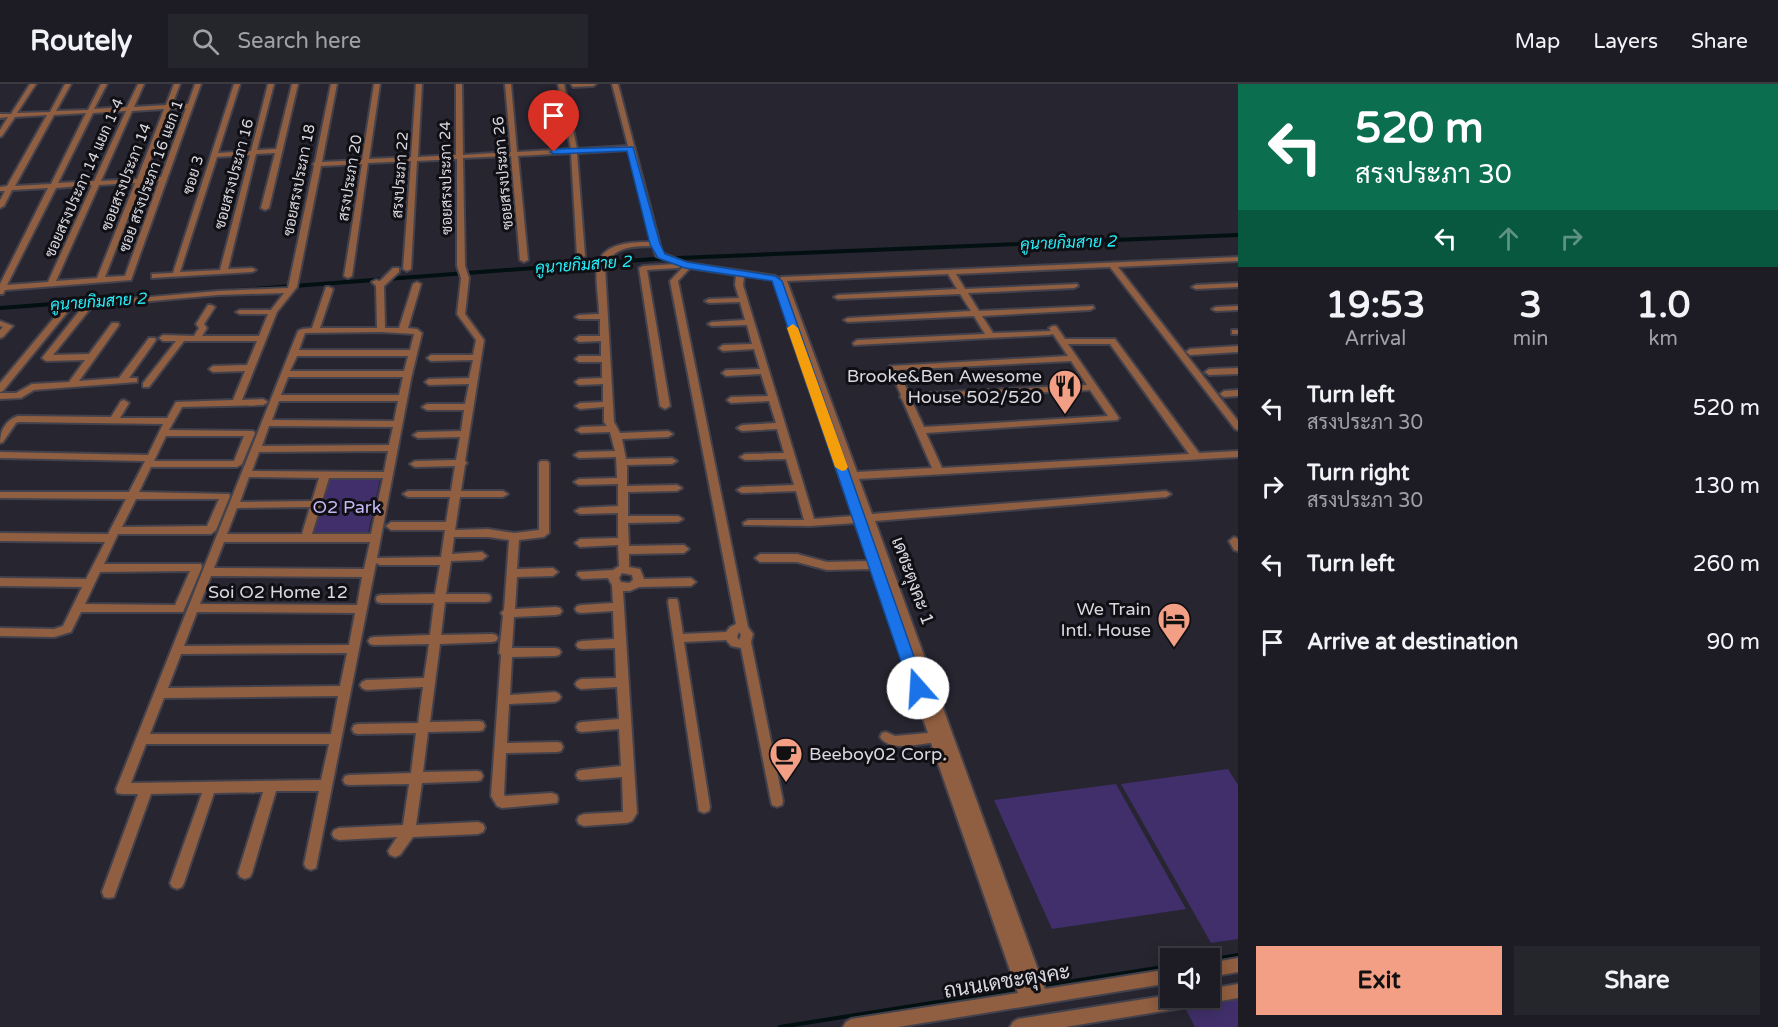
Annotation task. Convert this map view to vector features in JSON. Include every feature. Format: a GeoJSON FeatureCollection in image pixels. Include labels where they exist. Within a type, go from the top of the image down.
{"type":"FeatureCollection","features":[{"type":"Feature","properties":{"kind":"street"},"geometry":{"type":"LineString","coordinates":[[0,135],[33,84]]}},
{"type":"Feature","properties":{"kind":"street"},"geometry":{"type":"LineString","coordinates":[[0,206],[68,84]]}},
{"type":"Feature","properties":{"kind":"street"},"geometry":{"type":"LineString","coordinates":[[1,289],[104,84]]}},
{"type":"Feature","properties":{"kind":"street","name":"ซอยสรงประภา 14 แยก 1-4"},"geometry":{"type":"LineString","coordinates":[[51,284],[141,84]]}},
{"type":"Feature","properties":{"kind":"street","name":"ซอยสรงประภา 14"},"geometry":{"type":"LineString","coordinates":[[100,280],[177,84]]}},
{"type":"Feature","properties":{"kind":"street","name":"ซอย สรงประภา 16 แยก 1"},"geometry":{"type":"LineString","coordinates":[[100,280],[130,277],[198,84]]}},
{"type":"Feature","properties":{"kind":"street","name":"ซอย 3"},"geometry":{"type":"LineString","coordinates":[[176,274],[237,84]]}},
{"type":"Feature","properties":{"kind":"street","name":"ซอยสรงประภา 16"},"geometry":{"type":"LineString","coordinates":[[222,272],[271,84]]}},
{"type":"Feature","properties":{"kind":"street"},"geometry":{"type":"LineString","coordinates":[[265,208],[295,84]]}},
{"type":"Feature","properties":{"kind":"street","name":"ซอยสรงประภา 18"},"geometry":{"type":"LineString","coordinates":[[293,286],[334,84]]}},
{"type":"Feature","properties":{"kind":"street","name":"สรงประภา 20"},"geometry":{"type":"LineString","coordinates":[[348,276],[377,84]]}},
{"type":"Feature","properties":{"kind":"street","name":"สรงประภา 22"},"geometry":{"type":"LineString","coordinates":[[407,269],[419,84]]}},
{"type":"Feature","properties":{"kind":"street","name":"ซอยสรงประภา 24"},"geometry":{"type":"LineString","coordinates":[[409,831],[445,559],[480,339],[461,314],[463,275],[459,84]]}},
{"type":"Feature","properties":{"kind":"street","name":"ซอยสรงประภา 26"},"geometry":{"type":"LineString","coordinates":[[508,84],[524,260]]}},
{"type":"Feature","properties":{"kind":"street"},"geometry":{"type":"LineString","coordinates":[[561,84],[574,150],[581,256]]}},
{"type":"Feature","properties":{"kind":"street"},"geometry":{"type":"LineString","coordinates":[[573,85],[593,84]]}},
{"type":"Feature","properties":{"kind":"street"},"geometry":{"type":"LineString","coordinates":[[615,84],[655,244],[661,256],[686,266]]}},
{"type":"Feature","properties":{"kind":"street"},"geometry":{"type":"LineString","coordinates":[[0,116],[190,106]]}},
{"type":"Feature","properties":{"kind":"street"},"geometry":{"type":"LineString","coordinates":[[316,164],[630,148]]}},
{"type":"Feature","properties":{"kind":"street"},"geometry":{"type":"LineString","coordinates":[[213,155],[280,151]]}},
{"type":"Feature","properties":{"kind":"street"},"geometry":{"type":"LineString","coordinates":[[0,189],[164,179]]}},
{"type":"Feature","properties":{"kind":"street"},"geometry":{"type":"LineString","coordinates":[[584,820],[627,817],[630,813],[618,607],[619,576],[624,545],[623,485],[621,458],[608,405],[602,262],[620,248],[655,244]]}},
{"type":"Feature","properties":{"kind":"street"},"geometry":{"type":"LineString","coordinates":[[665,406],[642,267],[686,266],[780,280],[1238,259]]}},
{"type":"Feature","properties":{"kind":"street"},"geometry":{"type":"LineString","coordinates":[[1112,264],[1238,427]]}},
{"type":"Feature","properties":{"kind":"street"},"geometry":{"type":"LineString","coordinates":[[686,266],[674,281],[777,801]]}},
{"type":"Feature","properties":{"kind":"street"},"geometry":{"type":"LineString","coordinates":[[155,276],[252,270]]}},
{"type":"Feature","properties":{"kind":"street"},"geometry":{"type":"LineString","coordinates":[[381,330],[382,278],[395,271]]}},
{"type":"Feature","properties":{"kind":"street"},"geometry":{"type":"LineString","coordinates":[[951,272],[990,336]]}},
{"type":"Feature","properties":{"kind":"street"},"geometry":{"type":"LineString","coordinates":[[740,273],[738,280],[743,300],[810,523]]}},
{"type":"Feature","properties":{"kind":"street"},"geometry":{"type":"LineString","coordinates":[[1,289],[100,280]]}},
{"type":"Feature","properties":{"kind":"street","name":"เดชะตุงคะ 1"},"geometry":{"type":"LineString","coordinates":[[780,280],[1032,992]]}},
{"type":"Feature","properties":{"kind":"street"},"geometry":{"type":"LineString","coordinates":[[403,330],[417,284]]}},
{"type":"Feature","properties":{"kind":"street"},"geometry":{"type":"LineString","coordinates":[[1196,287],[1238,285]]}},
{"type":"Feature","properties":{"kind":"street"},"geometry":{"type":"LineString","coordinates":[[236,403],[273,312],[293,286]]}},
{"type":"Feature","properties":{"kind":"street"},"geometry":{"type":"LineString","coordinates":[[91,357],[46,358],[87,307],[92,305],[293,286]]}},
{"type":"Feature","properties":{"kind":"street"},"geometry":{"type":"LineString","coordinates":[[838,297],[1074,286]]}},
{"type":"Feature","properties":{"kind":"street"},"geometry":{"type":"LineString","coordinates":[[315,331],[329,289]]}},
{"type":"Feature","properties":{"kind":"street"},"geometry":{"type":"LineString","coordinates":[[709,301],[743,300]]}},
{"type":"Feature","properties":{"kind":"street"},"geometry":{"type":"LineString","coordinates":[[197,338],[203,328],[200,323],[211,307]]}},
{"type":"Feature","properties":{"kind":"street"},"geometry":{"type":"LineString","coordinates":[[848,320],[1090,308]]}},
{"type":"Feature","properties":{"kind":"street"},"geometry":{"type":"LineString","coordinates":[[1216,309],[1238,308]]}},
{"type":"Feature","properties":{"kind":"street"},"geometry":{"type":"LineString","coordinates":[[0,389],[66,309]]}},
{"type":"Feature","properties":{"kind":"street"},"geometry":{"type":"LineString","coordinates":[[240,312],[273,312]]}},
{"type":"Feature","properties":{"kind":"street"},"geometry":{"type":"LineString","coordinates":[[579,317],[603,316]]}},
{"type":"Feature","properties":{"kind":"street"},"geometry":{"type":"LineString","coordinates":[[712,324],[750,322]]}},
{"type":"Feature","properties":{"kind":"street"},"geometry":{"type":"LineString","coordinates":[[0,323],[9,326],[0,335]]}},
{"type":"Feature","properties":{"kind":"street"},"geometry":{"type":"LineString","coordinates":[[72,384],[115,325]]}},
{"type":"Feature","properties":{"kind":"street"},"geometry":{"type":"LineString","coordinates":[[311,864],[327,785],[336,739],[346,691],[375,538],[399,424],[403,398],[418,333],[403,330],[302,331],[122,789],[327,785]]}},
{"type":"Feature","properties":{"kind":"street"},"geometry":{"type":"LineString","coordinates":[[857,343],[990,336],[1051,330],[1062,342],[1114,418],[920,430]]}},
{"type":"Feature","properties":{"kind":"street"},"geometry":{"type":"LineString","coordinates":[[163,338],[262,339]]}},
{"type":"Feature","properties":{"kind":"street"},"geometry":{"type":"LineString","coordinates":[[146,385],[182,338]]}},
{"type":"Feature","properties":{"kind":"street"},"geometry":{"type":"LineString","coordinates":[[579,339],[604,338]]}},
{"type":"Feature","properties":{"kind":"street"},"geometry":{"type":"LineString","coordinates":[[122,381],[152,340]]}},
{"type":"Feature","properties":{"kind":"street"},"geometry":{"type":"LineString","coordinates":[[1062,342],[1112,341],[1196,456]]}},
{"type":"Feature","properties":{"kind":"street"},"geometry":{"type":"LineString","coordinates":[[723,348],[757,346]]}},
{"type":"Feature","properties":{"kind":"street"},"geometry":{"type":"LineString","coordinates":[[1190,352],[1238,349]]}},
{"type":"Feature","properties":{"kind":"street"},"geometry":{"type":"LineString","coordinates":[[293,353],[414,353]]}},
{"type":"Feature","properties":{"kind":"street"},"geometry":{"type":"LineString","coordinates":[[431,358],[477,357]]}},
{"type":"Feature","properties":{"kind":"street"},"geometry":{"type":"LineString","coordinates":[[938,470],[893,368],[1073,358]]}},
{"type":"Feature","properties":{"kind":"street"},"geometry":{"type":"LineString","coordinates":[[579,359],[605,359]]}},
{"type":"Feature","properties":{"kind":"street"},"geometry":{"type":"LineString","coordinates":[[213,369],[249,368]]}},
{"type":"Feature","properties":{"kind":"street"},"geometry":{"type":"LineString","coordinates":[[726,373],[765,371]]}},
{"type":"Feature","properties":{"kind":"street"},"geometry":{"type":"LineString","coordinates":[[1209,372],[1238,371]]}},
{"type":"Feature","properties":{"kind":"street"},"geometry":{"type":"LineString","coordinates":[[285,374],[408,374]]}},
{"type":"Feature","properties":{"kind":"street"},"geometry":{"type":"LineString","coordinates":[[0,376],[11,377]]}},
{"type":"Feature","properties":{"kind":"street"},"geometry":{"type":"LineString","coordinates":[[0,396],[18,396],[30,387],[134,380]]}},
{"type":"Feature","properties":{"kind":"street"},"geometry":{"type":"LineString","coordinates":[[429,382],[473,381]]}},
{"type":"Feature","properties":{"kind":"street"},"geometry":{"type":"LineString","coordinates":[[579,382],[606,381]]}},
{"type":"Feature","properties":{"kind":"street"},"geometry":{"type":"LineString","coordinates":[[904,397],[1093,387]]}},
{"type":"Feature","properties":{"kind":"street"},"geometry":{"type":"LineString","coordinates":[[1224,394],[1238,393]]}},
{"type":"Feature","properties":{"kind":"street"},"geometry":{"type":"LineString","coordinates":[[276,398],[403,398]]}},
{"type":"Feature","properties":{"kind":"street"},"geometry":{"type":"LineString","coordinates":[[732,400],[773,398]]}},
{"type":"Feature","properties":{"kind":"street"},"geometry":{"type":"LineString","coordinates":[[0,632],[62,632],[67,629],[169,421],[180,404],[263,402]]}},
{"type":"Feature","properties":{"kind":"street"},"geometry":{"type":"LineString","coordinates":[[113,421],[124,403]]}},
{"type":"Feature","properties":{"kind":"street"},"geometry":{"type":"LineString","coordinates":[[580,406],[608,405]]}},
{"type":"Feature","properties":{"kind":"street"},"geometry":{"type":"LineString","coordinates":[[427,407],[469,407]]}},
{"type":"Feature","properties":{"kind":"street"},"geometry":{"type":"LineString","coordinates":[[0,440],[16,419],[169,421]]}},
{"type":"Feature","properties":{"kind":"street"},"geometry":{"type":"LineString","coordinates":[[266,423],[399,424]]}},
{"type":"Feature","properties":{"kind":"street"},"geometry":{"type":"LineString","coordinates":[[742,428],[781,426]]}},
{"type":"Feature","properties":{"kind":"street"},"geometry":{"type":"LineString","coordinates":[[580,430],[668,434]]}},
{"type":"Feature","properties":{"kind":"street"},"geometry":{"type":"LineString","coordinates":[[0,455],[237,464],[250,433],[163,433]]}},
{"type":"Feature","properties":{"kind":"street"},"geometry":{"type":"LineString","coordinates":[[418,435],[466,434]]}},
{"type":"Feature","properties":{"kind":"street"},"geometry":{"type":"LineString","coordinates":[[256,449],[394,448]]}},
{"type":"Feature","properties":{"kind":"street"},"geometry":{"type":"LineString","coordinates":[[850,476],[1238,454]]}},
{"type":"Feature","properties":{"kind":"street"},"geometry":{"type":"LineString","coordinates":[[579,455],[672,461]]}},
{"type":"Feature","properties":{"kind":"street"},"geometry":{"type":"LineString","coordinates":[[745,458],[790,456]]}},
{"type":"Feature","properties":{"kind":"street"},"geometry":{"type":"LineString","coordinates":[[415,464],[462,463]]}},
{"type":"Feature","properties":{"kind":"street"},"geometry":{"type":"LineString","coordinates":[[391,526],[514,537],[544,533],[544,463]]}},
{"type":"Feature","properties":{"kind":"street"},"geometry":{"type":"LineString","coordinates":[[246,474],[388,476]]}},
{"type":"Feature","properties":{"kind":"street"},"geometry":{"type":"LineString","coordinates":[[306,538],[325,475]]}},
{"type":"Feature","properties":{"kind":"street"},"geometry":{"type":"LineString","coordinates":[[579,482],[676,488]]}},
{"type":"Feature","properties":{"kind":"street"},"geometry":{"type":"LineString","coordinates":[[742,490],[800,488]]}},
{"type":"Feature","properties":{"kind":"street"},"geometry":{"type":"LineString","coordinates":[[408,495],[503,494]]}},
{"type":"Feature","properties":{"kind":"street"},"geometry":{"type":"LineString","coordinates":[[748,523],[810,523],[1166,494]]}},
{"type":"Feature","properties":{"kind":"street"},"geometry":{"type":"LineString","coordinates":[[0,495],[225,496],[211,530],[0,537]]}},
{"type":"Feature","properties":{"kind":"street"},"geometry":{"type":"LineString","coordinates":[[234,505],[316,504]]}},
{"type":"Feature","properties":{"kind":"street"},"geometry":{"type":"LineString","coordinates":[[580,511],[678,519]]}},
{"type":"Feature","properties":{"kind":"street","name":"เดชะตุงคะ 1"},"geometry":{"type":"LineString","coordinates":[[864,518],[875,565],[935,738],[1032,992]]}},
{"type":"Feature","properties":{"kind":"street"},"geometry":{"type":"LineString","coordinates":[[514,537],[507,613],[499,799],[502,802],[552,799]]}},
{"type":"Feature","properties":{"kind":"street"},"geometry":{"type":"LineString","coordinates":[[221,538],[375,538]]}},
{"type":"Feature","properties":{"kind":"street"},"geometry":{"type":"LineString","coordinates":[[580,543],[684,549]]}},
{"type":"Feature","properties":{"kind":"street"},"geometry":{"type":"LineString","coordinates":[[380,561],[482,556]]}},
{"type":"Feature","properties":{"kind":"street"},"geometry":{"type":"LineString","coordinates":[[760,558],[797,558],[827,566],[875,565]]}},
{"type":"Feature","properties":{"kind":"street"},"geometry":{"type":"LineString","coordinates":[[76,608],[179,609],[197,567],[96,568]]}},
{"type":"Feature","properties":{"kind":"street"},"geometry":{"type":"LineString","coordinates":[[208,572],[369,573]]}},
{"type":"Feature","properties":{"kind":"street"},"geometry":{"type":"LineString","coordinates":[[512,573],[553,572]]}},
{"type":"Feature","properties":{"kind":"street"},"geometry":{"type":"LineString","coordinates":[[582,575],[619,576],[636,572],[639,578],[636,584]]}},
{"type":"Feature","properties":{"kind":"street"},"geometry":{"type":"LineString","coordinates":[[619,576],[629,587],[636,584],[691,582]]}},
{"type":"Feature","properties":{"kind":"street"},"geometry":{"type":"LineString","coordinates":[[0,582],[88,583]]}},
{"type":"Feature","properties":{"kind":"street"},"geometry":{"type":"LineString","coordinates":[[381,599],[486,598]]}},
{"type":"Feature","properties":{"kind":"street"},"geometry":{"type":"LineString","coordinates":[[673,602],[704,807]]}},
{"type":"Feature","properties":{"kind":"street"},"geometry":{"type":"LineString","coordinates":[[581,609],[618,607]]}},
{"type":"Feature","properties":{"kind":"street","name":"Soi O2 Home 12"},"geometry":{"type":"LineString","coordinates":[[194,608],[362,609]]}},
{"type":"Feature","properties":{"kind":"street"},"geometry":{"type":"LineString","coordinates":[[507,613],[556,611]]}},
{"type":"Feature","properties":{"kind":"street"},"geometry":{"type":"LineString","coordinates":[[678,638],[729,636],[738,643],[744,635]]}},
{"type":"Feature","properties":{"kind":"street"},"geometry":{"type":"LineString","coordinates":[[374,640],[492,638]]}},
{"type":"Feature","properties":{"kind":"street"},"geometry":{"type":"LineString","coordinates":[[582,645],[620,643]]}},
{"type":"Feature","properties":{"kind":"street"},"geometry":{"type":"LineString","coordinates":[[177,650],[354,649]]}},
{"type":"Feature","properties":{"kind":"street"},"geometry":{"type":"LineString","coordinates":[[505,653],[555,652]]}},
{"type":"Feature","properties":{"kind":"street"},"geometry":{"type":"LineString","coordinates":[[366,685],[429,682]]}},
{"type":"Feature","properties":{"kind":"street"},"geometry":{"type":"LineString","coordinates":[[581,684],[623,682]]}},
{"type":"Feature","properties":{"kind":"street"},"geometry":{"type":"LineString","coordinates":[[160,693],[346,691]]}},
{"type":"Feature","properties":{"kind":"street"},"geometry":{"type":"LineString","coordinates":[[504,700],[555,697]]}},
{"type":"Feature","properties":{"kind":"street"},"geometry":{"type":"LineString","coordinates":[[582,727],[625,724]]}},
{"type":"Feature","properties":{"kind":"street"},"geometry":{"type":"LineString","coordinates":[[358,729],[479,726]]}},
{"type":"Feature","properties":{"kind":"street"},"geometry":{"type":"LineString","coordinates":[[886,737],[894,741],[935,738]]}},
{"type":"Feature","properties":{"kind":"street"},"geometry":{"type":"LineString","coordinates":[[142,739],[336,739]]}},
{"type":"Feature","properties":{"kind":"street"},"geometry":{"type":"LineString","coordinates":[[501,748],[557,747]]}},
{"type":"Feature","properties":{"kind":"street"},"geometry":{"type":"LineString","coordinates":[[582,775],[628,771]]}},
{"type":"Feature","properties":{"kind":"street"},"geometry":{"type":"LineString","coordinates":[[349,780],[477,776]]}},
{"type":"Feature","properties":{"kind":"street"},"geometry":{"type":"LineString","coordinates":[[245,873],[271,786]]}},
{"type":"Feature","properties":{"kind":"street"},"geometry":{"type":"LineString","coordinates":[[177,883],[210,788]]}},
{"type":"Feature","properties":{"kind":"street"},"geometry":{"type":"LineString","coordinates":[[109,892],[146,789]]}},
{"type":"Feature","properties":{"kind":"street"},"geometry":{"type":"LineString","coordinates":[[339,834],[478,828]]}},
{"type":"Feature","properties":{"kind":"street"},"geometry":{"type":"LineString","coordinates":[[395,851],[409,831]]}},
{"type":"Feature","properties":{"kind":"street"},"geometry":{"type":"LineString","coordinates":[[1220,968],[1238,965]]}},
{"type":"Feature","properties":{"kind":"street","name":"ถนนเดชะตุงคะ"},"geometry":{"type":"LineString","coordinates":[[851,1027],[1032,992],[1160,977]]}},
{"type":"Feature","properties":{"kind":"street"},"geometry":{"type":"LineString","coordinates":[[1220,994],[1238,992]]}},
{"type":"Feature","properties":{"kind":"street"},"geometry":{"type":"LineString","coordinates":[[1018,1027],[1160,1004]]}},
{"type":"Feature","properties":{"kind":"green space","name":"O2 Park"},"geometry":{"type":"Polygon","coordinates":[[[328,478],[380,479],[368,533],[312,533],[328,478]]]}},
{"type":"Feature","properties":{"kind":"green space"},"geometry":{"type":"Polygon","coordinates":[[[1228,769],[1238,785],[1238,939],[1211,943],[1121,784],[1228,769]]]}},
{"type":"Feature","properties":{"kind":"green space"},"geometry":{"type":"Polygon","coordinates":[[[1116,784],[1186,909],[1052,929],[994,800],[1116,784]]]}},
{"type":"Feature","properties":{"kind":"green space"},"geometry":{"type":"Polygon","coordinates":[[[1238,997],[1238,1027],[1195,1027],[1185,1008],[1220,1008],[1220,1000],[1238,997]]]}},
{"type":"Feature","properties":{"kind":"waterway","name":"คูนายกิมสาย 2"},"geometry":{"type":"LineString","coordinates":[[0,308],[654,259],[1238,235]]}},
{"type":"Feature","properties":{"kind":"waterway"},"geometry":{"type":"LineString","coordinates":[[1220,958],[1238,955]]}},
{"type":"Feature","properties":{"kind":"waterway"},"geometry":{"type":"LineString","coordinates":[[1041,986],[1160,968]]}},
{"type":"Feature","properties":{"kind":"waterway"},"geometry":{"type":"LineString","coordinates":[[780,1027],[1020,989]]}},
{"type":"Feature","properties":{"kind":"slow traffic"},"geometry":{"type":"LineString","coordinates":[[793,328],[842,467]]}},
{"type":"Feature","properties":{"kind":"place","name":"Brooke&Ben Awesome House 502/520"},"geometry":{"type":"Point","coordinates":[1065,415]}},
{"type":"Feature","properties":{"kind":"place","name":"We Train Intl. House"},"geometry":{"type":"Point","coordinates":[1174,648]}},
{"type":"Feature","properties":{"kind":"place","name":"Beeboy02 Corp."},"geometry":{"type":"Point","coordinates":[786,783]}},
{"type":"Feature","properties":{"kind":"route"},"geometry":{"type":"LineString","coordinates":[[554,152],[630,148],[657,251],[661,256],[685,265],[777,281],[918,688]]}}]}
